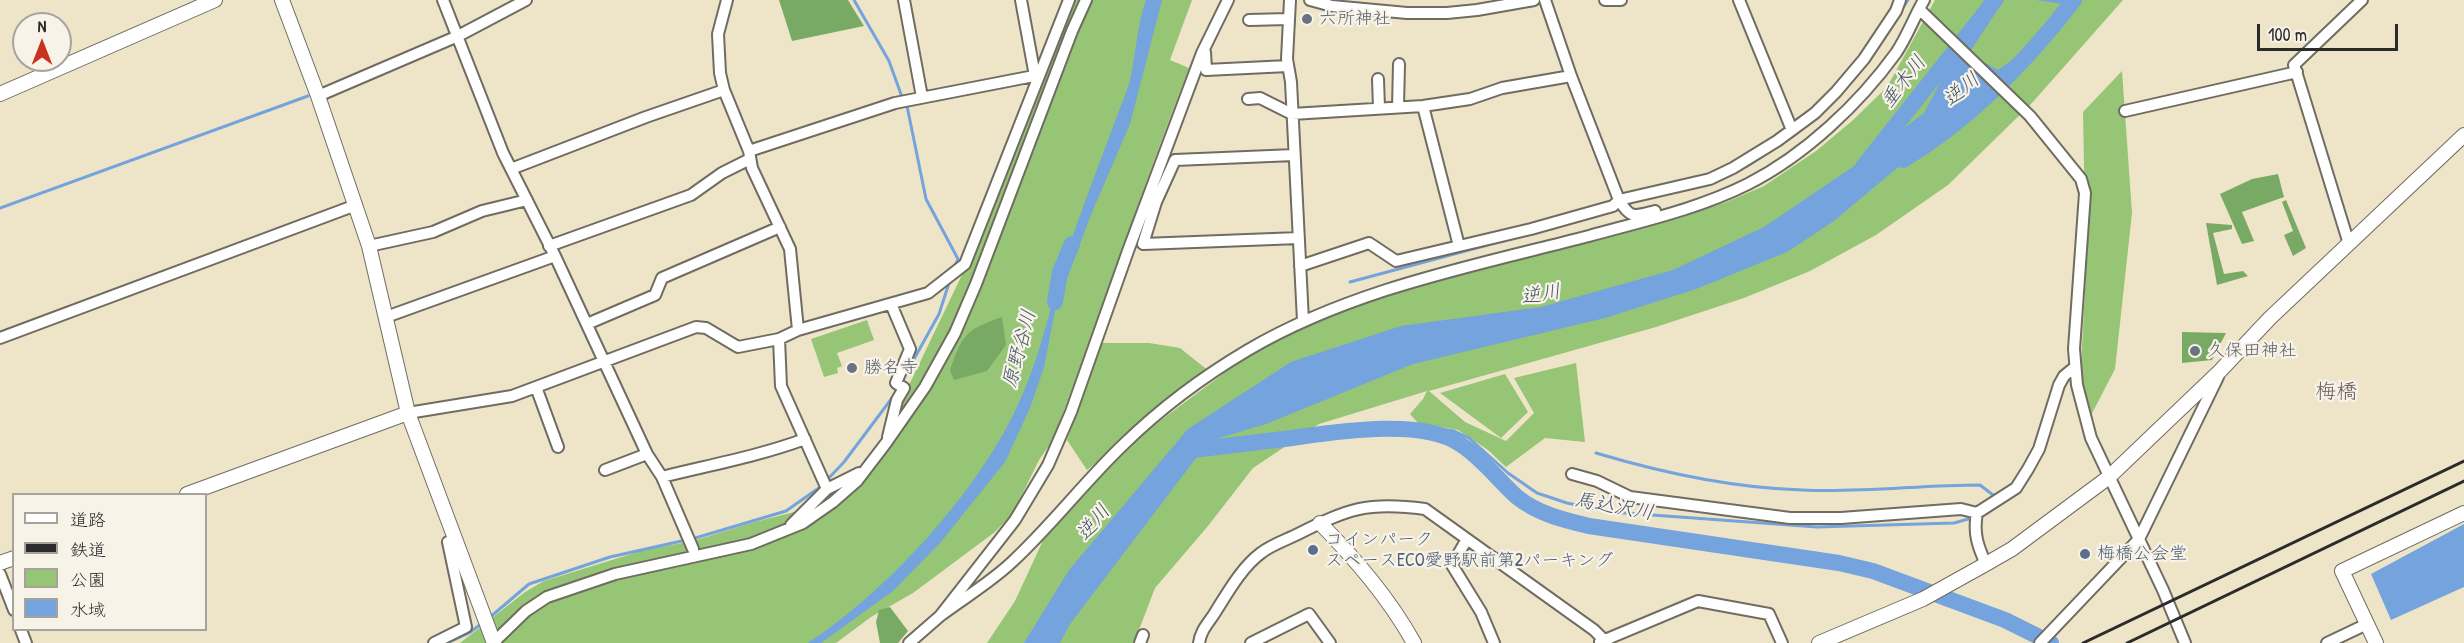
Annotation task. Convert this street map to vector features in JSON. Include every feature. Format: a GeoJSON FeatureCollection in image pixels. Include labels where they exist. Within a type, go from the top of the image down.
{"type":"FeatureCollection","features":[{"type":"Feature","properties":{"kind":"street"},"geometry":{"type":"LineString","coordinates":[[0,94],[215,0]]}},
{"type":"Feature","properties":{"kind":"street"},"geometry":{"type":"LineString","coordinates":[[282,0],[318,96],[369,246],[408,413],[493,643],[526,611],[547,597],[615,574],[740,547],[785,532],[803,523],[833,502],[857,481],[925,387],[955,333],[1086,0]]}},
{"type":"Feature","properties":{"kind":"street"},"geometry":{"type":"LineString","coordinates":[[443,0],[511,169],[587,324],[647,454],[662,477],[693,549]]}},
{"type":"Feature","properties":{"kind":"street"},"geometry":{"type":"LineString","coordinates":[[318,96],[458,36],[526,0]]}},
{"type":"Feature","properties":{"kind":"street"},"geometry":{"type":"LineString","coordinates":[[727,0],[718,34],[718,56],[724,90],[750,155],[752,168],[790,249],[798,330]]}},
{"type":"Feature","properties":{"kind":"street"},"geometry":{"type":"LineString","coordinates":[[904,0],[922,97]]}},
{"type":"Feature","properties":{"kind":"street"},"geometry":{"type":"LineString","coordinates":[[1021,0],[1037,76]]}},
{"type":"Feature","properties":{"kind":"street"},"geometry":{"type":"LineString","coordinates":[[192,493],[408,413],[512,396],[696,327],[706,328],[738,347],[779,339],[798,330],[928,293],[965,264],[1037,76],[1069,0]]}},
{"type":"Feature","properties":{"kind":"street"},"geometry":{"type":"LineString","coordinates":[[940,616],[1015,520],[1048,465],[1071,412],[1204,48],[1228,0]]}},
{"type":"Feature","properties":{"kind":"street"},"geometry":{"type":"LineString","coordinates":[[1290,0],[1288,66],[1303,321]]}},
{"type":"Feature","properties":{"kind":"street"},"geometry":{"type":"LineString","coordinates":[[1310,0],[1332,6],[1407,13],[1447,13],[1534,0]]}},
{"type":"Feature","properties":{"kind":"street"},"geometry":{"type":"LineString","coordinates":[[1545,0],[1571,76],[1619,200],[1627,213],[1634,216],[1709,201]]}},
{"type":"Feature","properties":{"kind":"street"},"geometry":{"type":"LineString","coordinates":[[1605,0],[1621,0]]}},
{"type":"Feature","properties":{"kind":"street"},"geometry":{"type":"LineString","coordinates":[[1739,0],[1792,130]]}},
{"type":"Feature","properties":{"kind":"street"},"geometry":{"type":"LineString","coordinates":[[1300,266],[1369,243],[1396,261],[1531,229],[1614,206],[1619,200],[1710,179],[1733,168],[1815,113],[1850,76],[1896,11],[1900,0]]}},
{"type":"Feature","properties":{"kind":"street"},"geometry":{"type":"LineString","coordinates":[[2349,244],[2294,65],[2362,0]]}},
{"type":"Feature","properties":{"kind":"street"},"geometry":{"type":"LineString","coordinates":[[909,643],[940,616],[1010,564],[1122,446],[1160,411],[1198,385],[1210,372],[1335,306],[1674,213],[1752,182],[1811,142],[1843,115],[1897,52],[1922,7],[2030,116],[2081,179],[2085,193],[2074,334],[2077,385],[2091,438],[2185,643]]}},
{"type":"Feature","properties":{"kind":"street"},"geometry":{"type":"LineString","coordinates":[[1249,20],[1288,19]]}},
{"type":"Feature","properties":{"kind":"street"},"geometry":{"type":"LineString","coordinates":[[1204,48],[1206,70],[1288,66]]}},
{"type":"Feature","properties":{"kind":"street"},"geometry":{"type":"LineString","coordinates":[[1398,107],[1399,64]]}},
{"type":"Feature","properties":{"kind":"street"},"geometry":{"type":"LineString","coordinates":[[2125,111],[2297,72]]}},
{"type":"Feature","properties":{"kind":"street"},"geometry":{"type":"LineString","coordinates":[[386,317],[691,195],[750,155],[895,103],[1037,76]]}},
{"type":"Feature","properties":{"kind":"street"},"geometry":{"type":"LineString","coordinates":[[1248,99],[1260,98],[1292,114],[1423,106],[1470,99],[1502,88],[1571,76]]}},
{"type":"Feature","properties":{"kind":"street"},"geometry":{"type":"LineString","coordinates":[[1378,79],[1379,108]]}},
{"type":"Feature","properties":{"kind":"street"},"geometry":{"type":"LineString","coordinates":[[511,169],[646,117],[724,90]]}},
{"type":"Feature","properties":{"kind":"street"},"geometry":{"type":"LineString","coordinates":[[1423,106],[1459,246]]}},
{"type":"Feature","properties":{"kind":"street"},"geometry":{"type":"LineString","coordinates":[[1820,643],[1923,599],[1986,564],[2012,549],[2109,477],[2220,371],[2270,318],[2464,135]]}},
{"type":"Feature","properties":{"kind":"street"},"geometry":{"type":"LineString","coordinates":[[1294,155],[1175,160],[1156,202],[1143,244],[1299,238]]}},
{"type":"Feature","properties":{"kind":"street"},"geometry":{"type":"LineString","coordinates":[[369,246],[433,231],[482,211],[527,200]]}},
{"type":"Feature","properties":{"kind":"street"},"geometry":{"type":"LineString","coordinates":[[0,338],[356,206]]}},
{"type":"Feature","properties":{"kind":"street"},"geometry":{"type":"LineString","coordinates":[[587,324],[655,296],[662,278],[780,227]]}},
{"type":"Feature","properties":{"kind":"street"},"geometry":{"type":"LineString","coordinates":[[886,443],[897,400],[904,388],[896,383],[910,349],[891,304]]}},
{"type":"Feature","properties":{"kind":"street"},"geometry":{"type":"LineString","coordinates":[[779,339],[781,386],[827,489]]}},
{"type":"Feature","properties":{"kind":"street"},"geometry":{"type":"LineString","coordinates":[[1986,564],[1977,545],[1975,523],[1977,513],[2016,488],[2039,449],[2059,385],[2064,376],[2075,367]]}},
{"type":"Feature","properties":{"kind":"street"},"geometry":{"type":"LineString","coordinates":[[2040,643],[2139,539],[2220,371]]}},
{"type":"Feature","properties":{"kind":"street"},"geometry":{"type":"LineString","coordinates":[[536,387],[558,447]]}},
{"type":"Feature","properties":{"kind":"street"},"geometry":{"type":"LineString","coordinates":[[662,477],[747,455],[767,453],[805,439]]}},
{"type":"Feature","properties":{"kind":"street"},"geometry":{"type":"LineString","coordinates":[[605,470],[647,454]]}},
{"type":"Feature","properties":{"kind":"street"},"geometry":{"type":"LineString","coordinates":[[785,532],[827,489],[858,474],[870,464]]}},
{"type":"Feature","properties":{"kind":"street"},"geometry":{"type":"LineString","coordinates":[[1572,474],[1597,481],[1630,497],[1790,519],[1840,518],[1961,509],[1977,513]]}},
{"type":"Feature","properties":{"kind":"street"},"geometry":{"type":"LineString","coordinates":[[1199,643],[1203,628],[1216,612],[1225,594],[1260,553],[1344,512],[1360,507],[1401,505],[1425,509],[1594,630],[1602,642],[1698,601],[1769,614],[1782,643]]}},
{"type":"Feature","properties":{"kind":"street"},"geometry":{"type":"LineString","coordinates":[[2376,643],[2342,571],[2464,513]]}},
{"type":"Feature","properties":{"kind":"street"},"geometry":{"type":"LineString","coordinates":[[1320,523],[1358,562],[1414,643]]}},
{"type":"Feature","properties":{"kind":"street"},"geometry":{"type":"LineString","coordinates":[[1467,539],[1452,565],[1481,612],[1494,643]]}},
{"type":"Feature","properties":{"kind":"street"},"geometry":{"type":"LineString","coordinates":[[434,643],[466,627],[448,542],[454,540]]}},
{"type":"Feature","properties":{"kind":"street"},"geometry":{"type":"LineString","coordinates":[[636,571],[656,560],[693,549],[729,545],[740,547]]}},
{"type":"Feature","properties":{"kind":"street"},"geometry":{"type":"LineString","coordinates":[[0,574],[12,605]]}},
{"type":"Feature","properties":{"kind":"street"},"geometry":{"type":"LineString","coordinates":[[1251,643],[1309,614],[1330,643]]}},
{"type":"Feature","properties":{"kind":"street"},"geometry":{"type":"LineString","coordinates":[[2327,643],[2367,624]]}},
{"type":"Feature","properties":{"kind":"green space"},"geometry":{"type":"Polygon","coordinates":[[[779,0],[848,0],[864,26],[792,41],[779,0]]]}},
{"type":"Feature","properties":{"kind":"green space"},"geometry":{"type":"Polygon","coordinates":[[[1070,0],[1192,0],[1170,60],[1189,68],[1053,440],[1039,460],[1013,513],[995,532],[913,593],[871,617],[836,643],[460,643],[525,592],[544,581],[644,550],[693,541],[833,502],[872,462],[972,254],[1070,0]]]}},
{"type":"Feature","properties":{"kind":"green space"},"geometry":{"type":"Polygon","coordinates":[[[1935,0],[2123,0],[2032,103],[1948,185],[1876,235],[1810,271],[1744,298],[1656,327],[1429,391],[1465,422],[1506,441],[1534,413],[1514,378],[1576,363],[1585,442],[1545,438],[1506,467],[1488,450],[1458,430],[1418,423],[1410,414],[1427,391],[1319,424],[1253,468],[1208,526],[1155,588],[1134,643],[987,643],[1015,601],[1052,521],[1145,432],[1235,365],[1299,327],[1424,279],[1604,238],[1724,203],[1764,186],[1816,151],[1852,121],[1887,87],[1935,0]]]}},
{"type":"Feature","properties":{"kind":"green space"},"geometry":{"type":"Polygon","coordinates":[[[2122,71],[2132,213],[2115,369],[2087,423],[2081,365],[2086,273],[2083,112],[2122,71]]]}},
{"type":"Feature","properties":{"kind":"green space"},"geometry":{"type":"Polygon","coordinates":[[[2278,174],[2284,197],[2242,212],[2254,241],[2242,244],[2220,194],[2252,179],[2278,174]]]}},
{"type":"Feature","properties":{"kind":"green space"},"geometry":{"type":"Polygon","coordinates":[[[2286,200],[2306,248],[2293,256],[2284,235],[2293,231],[2282,202],[2286,200]]]}},
{"type":"Feature","properties":{"kind":"green space"},"geometry":{"type":"Polygon","coordinates":[[[2206,223],[2232,225],[2232,229],[2213,233],[2224,274],[2243,271],[2248,276],[2217,285],[2206,223]]]}},
{"type":"Feature","properties":{"kind":"green space"},"geometry":{"type":"Polygon","coordinates":[[[1002,317],[1006,345],[987,371],[954,380],[950,370],[962,341],[973,330],[1002,317]]]}},
{"type":"Feature","properties":{"kind":"green space"},"geometry":{"type":"Polygon","coordinates":[[[867,320],[874,340],[837,353],[842,366],[837,368],[838,373],[824,377],[811,339],[867,320]]]}},
{"type":"Feature","properties":{"kind":"green space"},"geometry":{"type":"Polygon","coordinates":[[[2182,332],[2226,333],[2212,360],[2182,363],[2182,332]]]}},
{"type":"Feature","properties":{"kind":"green space"},"geometry":{"type":"Polygon","coordinates":[[[1102,343],[1149,343],[1180,348],[1210,372],[1087,470],[1067,440],[1102,343]]]}},
{"type":"Feature","properties":{"kind":"green space"},"geometry":{"type":"Polygon","coordinates":[[[1505,374],[1528,412],[1501,438],[1440,393],[1505,374]]]}},
{"type":"Feature","properties":{"kind":"green space"},"geometry":{"type":"Polygon","coordinates":[[[890,607],[908,631],[898,643],[880,643],[876,622],[879,610],[890,607]]]}},
{"type":"Feature","properties":{"kind":"water"},"geometry":{"type":"Polygon","coordinates":[[[1146,0],[1162,0],[1130,124],[1090,217],[1055,311],[1044,367],[1030,408],[1005,462],[940,543],[893,591],[821,643],[808,643],[868,597],[926,539],[977,476],[1015,411],[1040,348],[1072,238],[1128,86],[1146,0]]]}},
{"type":"Feature","properties":{"kind":"water"},"geometry":{"type":"Polygon","coordinates":[[[1984,0],[2004,0],[1971,50],[1980,60],[1998,70],[2015,58],[2063,4],[2036,0],[2070,0],[2010,73],[1834,221],[1787,252],[1696,289],[1605,318],[1413,364],[1266,424],[1209,441],[1070,624],[1060,643],[1024,643],[1069,570],[1188,429],[1291,362],[1401,326],[1541,307],[1673,270],[1764,227],[1860,162],[1924,113],[1984,0]]]}},
{"type":"Feature","properties":{"kind":"water"},"geometry":{"type":"Polygon","coordinates":[[[2464,524],[2464,587],[2391,620],[2371,574],[2464,524]]]}},
{"type":"Feature","properties":{"kind":"waterway"},"geometry":{"type":"LineString","coordinates":[[854,0],[889,61],[902,97],[906,101],[926,199],[958,259],[954,268]]}},
{"type":"Feature","properties":{"kind":"waterway"},"geometry":{"type":"LineString","coordinates":[[1873,54],[1908,0]]}},
{"type":"Feature","properties":{"kind":"waterway","name":"垂木川"},"geometry":{"type":"LineString","coordinates":[[1863,167],[1995,0]]}},
{"type":"Feature","properties":{"kind":"waterway","name":"逆川"},"geometry":{"type":"LineString","coordinates":[[1903,160],[1952,126],[1996,88],[2037,45],[2074,0]]}},
{"type":"Feature","properties":{"kind":"waterway"},"geometry":{"type":"LineString","coordinates":[[0,208],[308,96]]}},
{"type":"Feature","properties":{"kind":"waterway"},"geometry":{"type":"LineString","coordinates":[[1722,179],[1749,165],[1796,134]]}},
{"type":"Feature","properties":{"kind":"waterway"},"geometry":{"type":"LineString","coordinates":[[1350,282],[1510,239]]}},
{"type":"Feature","properties":{"kind":"waterway","name":"原野谷川"},"geometry":{"type":"LineString","coordinates":[[1055,302],[1060,272],[1072,244]]}},
{"type":"Feature","properties":{"kind":"waterway"},"geometry":{"type":"LineString","coordinates":[[904,377],[939,314],[950,280]]}},
{"type":"Feature","properties":{"kind":"waterway"},"geometry":{"type":"LineString","coordinates":[[827,480],[844,462],[892,398]]}},
{"type":"Feature","properties":{"kind":"waterway"},"geometry":{"type":"LineString","coordinates":[[1382,429],[1424,427],[1454,431],[1469,438],[1508,473],[1537,493],[1567,503],[1611,512],[1817,527],[1954,523],[1972,518]]}},
{"type":"Feature","properties":{"kind":"waterway","name":"馬込沢川"},"geometry":{"type":"LineString","coordinates":[[1184,451],[1349,431],[1374,429],[1422,431],[1443,436],[1460,444],[1483,462],[1517,497],[1552,516],[1589,526],[1839,563],[1873,571],[2005,620],[2051,643]]}},
{"type":"Feature","properties":{"kind":"waterway"},"geometry":{"type":"LineString","coordinates":[[1596,453],[1672,473],[1724,483],[1776,489],[1824,491],[1980,485],[1993,495],[1993,500]]}},
{"type":"Feature","properties":{"kind":"waterway"},"geometry":{"type":"LineString","coordinates":[[692,539],[786,511],[823,485]]}},
{"type":"Feature","properties":{"kind":"waterway"},"geometry":{"type":"LineString","coordinates":[[489,618],[529,584],[610,557],[686,540]]}},
{"type":"Feature","properties":{"kind":"waterway"},"geometry":{"type":"LineString","coordinates":[[447,643],[469,633],[481,624]]}},
{"type":"Feature","properties":{"kind":"railway"},"geometry":{"type":"LineString","coordinates":[[2083,643],[2464,461]]}},
{"type":"Feature","properties":{"kind":"railway"},"geometry":{"type":"LineString","coordinates":[[2127,643],[2464,481]]}},
{"type":"Feature","properties":{"kind":"place","name":"六所神社"},"geometry":{"type":"Point","coordinates":[1307,19]}},
{"type":"Feature","properties":{"kind":"place","name":"久保田神社"},"geometry":{"type":"Point","coordinates":[2195,351]}},
{"type":"Feature","properties":{"kind":"place","name":"勝名寺"},"geometry":{"type":"Point","coordinates":[852,368]}},
{"type":"Feature","properties":{"kind":"place","name":"コインパーク スペースECO愛野駅前第2パーキング"},"geometry":{"type":"Point","coordinates":[1313,550]}},
{"type":"Feature","properties":{"kind":"place","name":"梅橋公会堂"},"geometry":{"type":"Point","coordinates":[2085,554]}},
{"type":"Feature","properties":{"kind":"district","name":"梅橋"},"geometry":{"type":"Point","coordinates":[2336,392]}}]}
